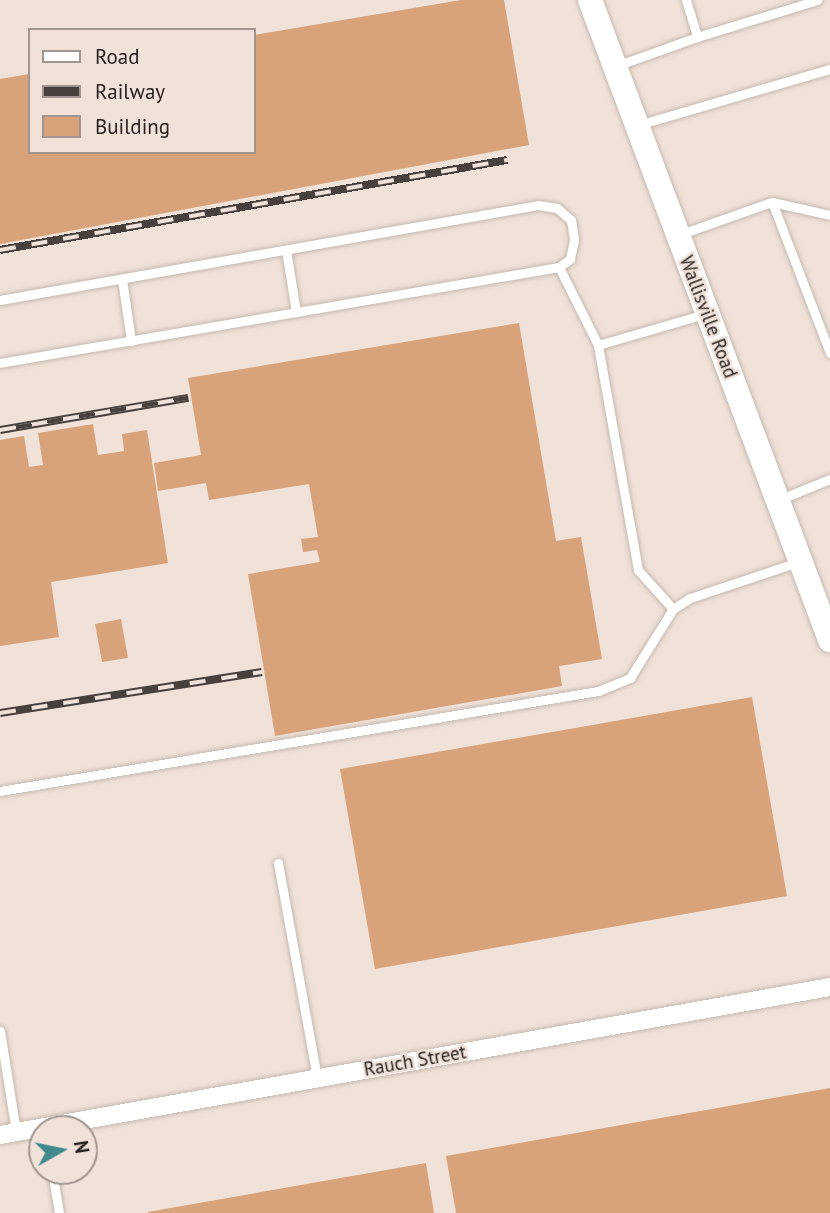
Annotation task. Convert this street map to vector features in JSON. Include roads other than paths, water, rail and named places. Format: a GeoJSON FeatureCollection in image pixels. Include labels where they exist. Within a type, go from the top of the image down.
{"type":"FeatureCollection","features":[{"type":"Feature","properties":{"kind":"main road","name":"Wallisville Road"},"geometry":{"type":"LineString","coordinates":[[590,0],[829,639]]}},
{"type":"Feature","properties":{"kind":"street","name":"Rauch Street"},"geometry":{"type":"LineString","coordinates":[[98,1118],[830,986]]}},
{"type":"Feature","properties":{"kind":"street","name":"Rauch Street"},"geometry":{"type":"LineString","coordinates":[[8,1133],[28,1130]]}},
{"type":"Feature","properties":{"kind":"lane"},"geometry":{"type":"LineString","coordinates":[[686,0],[697,37]]}},
{"type":"Feature","properties":{"kind":"lane"},"geometry":{"type":"LineString","coordinates":[[615,67],[697,37],[817,0]]}},
{"type":"Feature","properties":{"kind":"lane"},"geometry":{"type":"LineString","coordinates":[[637,126],[830,69]]}},
{"type":"Feature","properties":{"kind":"lane"},"geometry":{"type":"LineString","coordinates":[[772,202],[830,353]]}},
{"type":"Feature","properties":{"kind":"lane"},"geometry":{"type":"LineString","coordinates":[[677,235],[772,202],[830,215]]}},
{"type":"Feature","properties":{"kind":"lane"},"geometry":{"type":"LineString","coordinates":[[0,300],[538,205],[557,208],[571,220],[574,240],[570,259],[559,267],[0,363]]}},
{"type":"Feature","properties":{"kind":"lane"},"geometry":{"type":"LineString","coordinates":[[286,250],[296,312]]}},
{"type":"Feature","properties":{"kind":"lane"},"geometry":{"type":"LineString","coordinates":[[559,267],[598,345],[638,570],[673,609]]}},
{"type":"Feature","properties":{"kind":"lane"},"geometry":{"type":"LineString","coordinates":[[122,279],[131,341]]}},
{"type":"Feature","properties":{"kind":"lane"},"geometry":{"type":"LineString","coordinates":[[598,345],[707,314]]}},
{"type":"Feature","properties":{"kind":"lane"},"geometry":{"type":"LineString","coordinates":[[777,500],[830,480]]}},
{"type":"Feature","properties":{"kind":"lane"},"geometry":{"type":"LineString","coordinates":[[0,790],[598,691],[630,678],[673,609],[690,598],[800,561]]}},
{"type":"Feature","properties":{"kind":"lane"},"geometry":{"type":"LineString","coordinates":[[278,863],[317,1078]]}},
{"type":"Feature","properties":{"kind":"lane"},"geometry":{"type":"LineString","coordinates":[[0,1031],[8,1133]]}},
{"type":"Feature","properties":{"kind":"lane"},"geometry":{"type":"LineString","coordinates":[[54,1185],[59,1213]]}},
{"type":"Feature","properties":{"kind":"railway"},"geometry":{"type":"LineString","coordinates":[[0,250],[507,160]]}},
{"type":"Feature","properties":{"kind":"railway"},"geometry":{"type":"LineString","coordinates":[[0,430],[188,398]]}},
{"type":"Feature","properties":{"kind":"railway"},"geometry":{"type":"LineString","coordinates":[[0,713],[262,672]]}}]}
